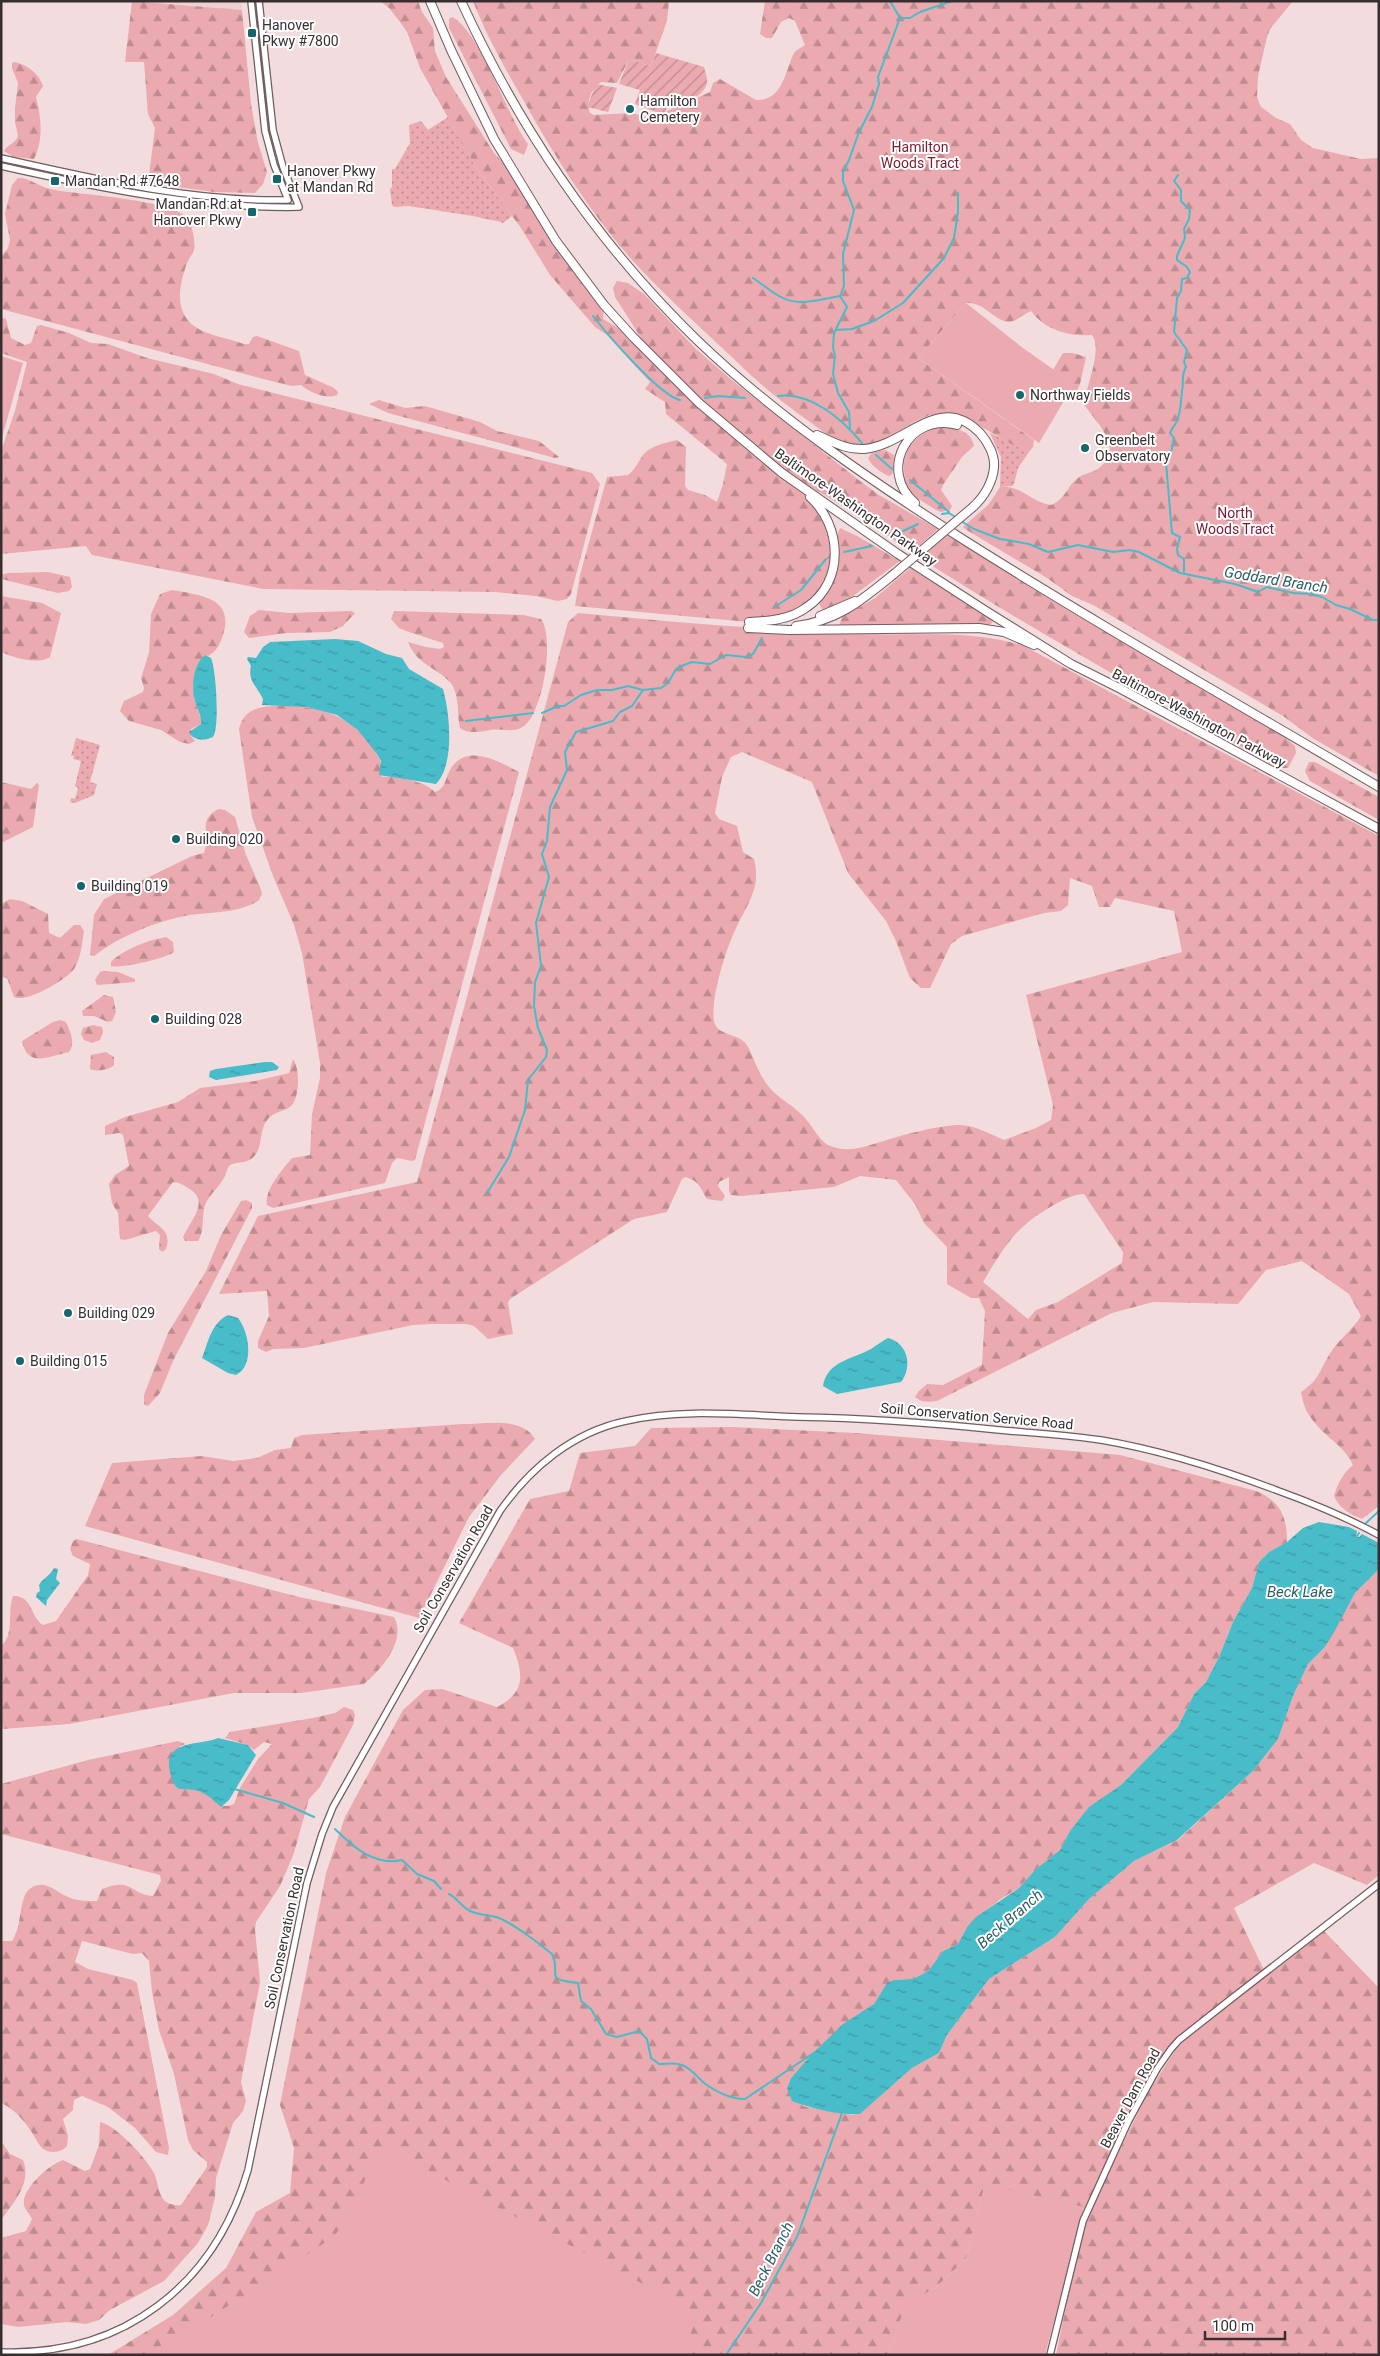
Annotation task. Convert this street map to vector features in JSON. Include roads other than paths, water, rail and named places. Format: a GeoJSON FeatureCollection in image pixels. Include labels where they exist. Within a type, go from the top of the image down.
{"type":"FeatureCollection","features":[{"type":"Feature","properties":{"kind":"highway","name":"Baltimore-Washington Parkway"},"geometry":{"type":"LineString","coordinates":[[430,1],[463,77],[494,139],[534,207],[580,274],[610,311],[666,372],[699,403],[782,473],[898,554],[1071,664],[1379,829]]}},
{"type":"Feature","properties":{"kind":"highway","name":"Baltimore-Washington Parkway"},"geometry":{"type":"LineString","coordinates":[[461,1],[524,122],[566,186],[611,247],[696,340],[755,392],[889,491],[1053,596],[1379,787]]}},
{"type":"Feature","properties":{"kind":"highway"},"geometry":{"type":"LineString","coordinates":[[748,625],[800,621],[826,614],[862,599],[973,507],[986,492],[994,467],[989,445],[977,430],[956,420],[931,419],[917,425],[891,443],[864,449],[846,448],[806,431]]}},
{"type":"Feature","properties":{"kind":"highway"},"geometry":{"type":"LineString","coordinates":[[937,522],[907,497],[900,481],[899,459],[905,444],[914,434],[926,426],[941,423],[955,424],[969,430],[979,439],[986,451],[990,467],[989,485]]}},
{"type":"Feature","properties":{"kind":"highway"},"geometry":{"type":"LineString","coordinates":[[748,625],[781,619],[808,607],[823,590],[834,566],[834,536],[825,514],[812,499],[782,473]]}},
{"type":"Feature","properties":{"kind":"highway"},"geometry":{"type":"LineString","coordinates":[[748,625],[991,630],[1016,636],[1071,664]]}},
{"type":"Feature","properties":{"kind":"main road"},"geometry":{"type":"LineString","coordinates":[[1,158],[182,194],[240,199],[288,200],[274,165],[265,131],[251,1]]}},
{"type":"Feature","properties":{"kind":"main road"},"geometry":{"type":"LineString","coordinates":[[1,166],[181,201],[240,207],[299,207],[283,167],[273,130],[259,1]]}},
{"type":"Feature","properties":{"kind":"main road","name":"Soil Conservation Service Road"},"geometry":{"type":"LineString","coordinates":[[561,1447],[600,1429],[625,1421],[660,1415],[850,1418],[1068,1436],[1120,1444],[1220,1471],[1313,1504],[1379,1535]]}},
{"type":"Feature","properties":{"kind":"main road","name":"Soil Conservation Road"},"geometry":{"type":"LineString","coordinates":[[1,2352],[37,2351],[75,2345],[105,2335],[133,2322],[154,2309],[185,2282],[205,2260],[224,2231],[241,2194],[248,2170],[307,1883],[316,1850],[333,1807],[500,1511],[524,1480],[561,1447]]}},
{"type":"Feature","properties":{"kind":"main road","name":"Beaver Dam Road"},"geometry":{"type":"LineString","coordinates":[[1050,2355],[1083,2221],[1128,2122],[1170,2049],[1379,1884]]}},
{"type":"Feature","properties":{"kind":"water"},"geometry":{"type":"Polygon","coordinates":[[[335,639],[358,641],[386,654],[402,658],[409,669],[443,689],[448,712],[448,752],[442,775],[436,784],[379,775],[381,761],[377,754],[358,730],[337,715],[307,707],[262,705],[263,699],[250,676],[251,666],[247,659],[248,657],[256,658],[263,647],[270,642],[335,639]]]}},
{"type":"Feature","properties":{"kind":"water"},"geometry":{"type":"Polygon","coordinates":[[[205,655],[211,658],[213,664],[217,711],[213,737],[203,740],[196,739],[189,732],[201,724],[194,696],[193,683],[198,664],[205,655]]]}},
{"type":"Feature","properties":{"kind":"water"},"geometry":{"type":"Polygon","coordinates":[[[272,1062],[279,1067],[277,1070],[216,1080],[209,1077],[210,1071],[216,1069],[272,1062]]]}},
{"type":"Feature","properties":{"kind":"water"},"geometry":{"type":"Polygon","coordinates":[[[228,1315],[238,1318],[245,1331],[247,1340],[248,1356],[246,1364],[236,1375],[228,1373],[202,1358],[214,1328],[228,1315]]]}},
{"type":"Feature","properties":{"kind":"water"},"geometry":{"type":"Polygon","coordinates":[[[888,1338],[900,1345],[906,1356],[907,1370],[901,1382],[837,1394],[823,1386],[825,1378],[835,1366],[871,1349],[888,1338]]]}},
{"type":"Feature","properties":{"kind":"water","name":"Beck Lake"},"geometry":{"type":"Polygon","coordinates":[[[1319,1522],[1349,1527],[1357,1531],[1356,1537],[1362,1534],[1379,1543],[1379,1569],[1355,1593],[1324,1648],[1308,1664],[1293,1696],[1278,1739],[1253,1771],[1177,1840],[1134,1861],[1089,1899],[1055,1937],[989,1979],[947,2035],[939,2053],[912,2068],[860,2114],[826,2111],[792,2101],[787,2089],[791,2078],[813,2053],[843,2024],[874,2004],[887,1983],[894,1980],[912,1979],[929,1970],[943,1951],[958,1944],[967,1927],[976,1917],[1019,1888],[1036,1869],[1060,1850],[1070,1831],[1089,1807],[1121,1785],[1178,1727],[1194,1694],[1206,1682],[1219,1657],[1233,1622],[1252,1588],[1259,1562],[1269,1552],[1287,1542],[1303,1528],[1319,1522]]]}},
{"type":"Feature","properties":{"kind":"water"},"geometry":{"type":"Polygon","coordinates":[[[54,1568],[58,1569],[56,1579],[60,1583],[47,1600],[46,1606],[36,1597],[40,1591],[39,1585],[54,1568]]]}},
{"type":"Feature","properties":{"kind":"water"},"geometry":{"type":"Polygon","coordinates":[[[218,1738],[248,1745],[256,1755],[229,1800],[221,1807],[202,1792],[179,1789],[172,1779],[169,1761],[177,1749],[218,1738]]]}},
{"type":"Feature","properties":{"kind":"waterway"},"geometry":{"type":"LineString","coordinates":[[850,428],[849,412],[838,393],[833,374],[835,356],[833,347],[834,333],[847,307],[840,296],[844,286],[843,254],[854,210],[843,181],[843,172],[859,132],[872,107],[879,84],[878,77],[900,18],[890,1]]}},
{"type":"Feature","properties":{"kind":"waterway"},"geometry":{"type":"LineString","coordinates":[[900,18],[910,18],[920,12],[952,1]]}},
{"type":"Feature","properties":{"kind":"waterway"},"geometry":{"type":"LineString","coordinates":[[1178,175],[1174,181],[1181,190],[1181,201],[1190,210],[1189,219],[1184,229],[1185,238],[1177,260],[1187,267],[1190,272],[1187,278],[1182,279],[1181,291],[1177,298],[1174,332],[1187,350],[1184,362],[1186,367],[1183,376],[1180,411],[1170,433],[1174,438],[1170,457],[1166,463],[1172,533],[1180,537],[1177,549],[1178,555],[1184,559],[1184,572]]}},
{"type":"Feature","properties":{"kind":"waterway"},"geometry":{"type":"LineString","coordinates":[[836,330],[852,329],[874,321],[903,303],[944,258],[954,238],[958,211],[958,193]]}},
{"type":"Feature","properties":{"kind":"waterway"},"geometry":{"type":"LineString","coordinates":[[753,278],[787,300],[810,302],[840,296]]}},
{"type":"Feature","properties":{"kind":"waterway"},"geometry":{"type":"LineString","coordinates":[[593,316],[647,376],[660,388],[680,400]]}},
{"type":"Feature","properties":{"kind":"waterway"},"geometry":{"type":"LineString","coordinates":[[705,398],[718,396],[745,398]]}},
{"type":"Feature","properties":{"kind":"waterway"},"geometry":{"type":"LineString","coordinates":[[778,396],[802,398],[825,409],[845,425],[862,443]]}},
{"type":"Feature","properties":{"kind":"waterway"},"geometry":{"type":"LineString","coordinates":[[876,455],[892,469]]}},
{"type":"Feature","properties":{"kind":"waterway"},"geometry":{"type":"LineString","coordinates":[[910,480],[949,512]]}},
{"type":"Feature","properties":{"kind":"waterway","name":"Goddard Branch"},"geometry":{"type":"LineString","coordinates":[[942,514],[949,513],[957,518]]}},
{"type":"Feature","properties":{"kind":"waterway","name":"Goddard Branch"},"geometry":{"type":"LineString","coordinates":[[961,521],[974,529],[1000,539],[1029,544],[1048,552],[1078,545],[1113,552],[1130,550],[1139,552],[1180,573],[1235,584],[1258,592],[1267,587],[1293,593],[1311,594],[1373,620],[1379,620]]}},
{"type":"Feature","properties":{"kind":"waterway"},"geometry":{"type":"LineString","coordinates":[[890,537],[918,524]]}},
{"type":"Feature","properties":{"kind":"waterway"},"geometry":{"type":"LineString","coordinates":[[844,552],[872,546]]}},
{"type":"Feature","properties":{"kind":"waterway"},"geometry":{"type":"LineString","coordinates":[[776,606],[801,590],[826,559]]}},
{"type":"Feature","properties":{"kind":"waterway"},"geometry":{"type":"LineString","coordinates":[[542,713],[558,706],[564,706],[581,695],[597,690],[612,690],[628,686],[643,690],[661,688],[668,683],[676,669],[684,665],[692,662],[710,664],[726,655],[746,657],[753,654],[762,638]]}},
{"type":"Feature","properties":{"kind":"waterway"},"geometry":{"type":"LineString","coordinates":[[487,1193],[509,1157],[525,1110],[528,1080],[546,1057],[547,1050],[538,1028],[534,1006],[535,982],[541,966],[536,923],[549,877],[542,854],[547,841],[550,807],[567,770],[565,752],[576,732],[613,721],[620,712],[632,706],[643,690]]}},
{"type":"Feature","properties":{"kind":"waterway"},"geometry":{"type":"LineString","coordinates":[[466,721],[533,713]]}},
{"type":"Feature","properties":{"kind":"waterway","name":"Beck Branch"},"geometry":{"type":"LineString","coordinates":[[1366,1523],[1379,1511]]}},
{"type":"Feature","properties":{"kind":"waterway","name":"Beck Branch"},"geometry":{"type":"LineString","coordinates":[[1355,1539],[1359,1533]]}},
{"type":"Feature","properties":{"kind":"waterway"},"geometry":{"type":"LineString","coordinates":[[234,1789],[283,1803],[314,1817]]}},
{"type":"Feature","properties":{"kind":"waterway"},"geometry":{"type":"LineString","coordinates":[[335,1829],[357,1849],[374,1858],[392,1861],[402,1860],[417,1874],[434,1881],[441,1889]]}},
{"type":"Feature","properties":{"kind":"waterway"},"geometry":{"type":"LineString","coordinates":[[449,1894],[470,1911],[496,1917],[509,1923],[552,1954],[555,1961],[555,1975],[557,1978],[578,1983],[581,2001],[591,2009],[606,2034],[617,2037],[639,2031],[647,2039],[651,2058],[659,2064],[685,2066],[704,2083],[723,2094],[745,2099],[815,2052]]}},
{"type":"Feature","properties":{"kind":"waterway","name":"Beck Branch"},"geometry":{"type":"LineString","coordinates":[[726,2355],[761,2303],[797,2237],[842,2113]]}},
{"type":"Feature","properties":{"kind":"place","name":"Hanover Pkwy #7800"},"geometry":{"type":"Point","coordinates":[252,33]}},
{"type":"Feature","properties":{"kind":"place","name":"Hamilton Cemetery"},"geometry":{"type":"Point","coordinates":[630,109]}},
{"type":"Feature","properties":{"kind":"place","name":"Hanover Pkwy at Mandan Rd"},"geometry":{"type":"Point","coordinates":[277,179]}},
{"type":"Feature","properties":{"kind":"place","name":"Mandan Rd #7648"},"geometry":{"type":"Point","coordinates":[55,181]}},
{"type":"Feature","properties":{"kind":"place","name":"Mandan Rd at Hanover Pkwy"},"geometry":{"type":"Point","coordinates":[252,212]}},
{"type":"Feature","properties":{"kind":"place","name":"Northway Fields"},"geometry":{"type":"Point","coordinates":[1020,395]}},
{"type":"Feature","properties":{"kind":"place","name":"Greenbelt Observatory"},"geometry":{"type":"Point","coordinates":[1085,448]}},
{"type":"Feature","properties":{"kind":"place","name":"Building 020"},"geometry":{"type":"Point","coordinates":[176,839]}},
{"type":"Feature","properties":{"kind":"place","name":"Building 019"},"geometry":{"type":"Point","coordinates":[81,886]}},
{"type":"Feature","properties":{"kind":"place","name":"Building 028"},"geometry":{"type":"Point","coordinates":[155,1019]}},
{"type":"Feature","properties":{"kind":"place","name":"Building 029"},"geometry":{"type":"Point","coordinates":[68,1313]}},
{"type":"Feature","properties":{"kind":"place","name":"Building 015"},"geometry":{"type":"Point","coordinates":[20,1361]}},
{"type":"Feature","properties":{"kind":"park label","name":"Hamilton Woods Tract"},"geometry":{"type":"Point","coordinates":[920,156]}},
{"type":"Feature","properties":{"kind":"park label","name":"North Woods Tract"},"geometry":{"type":"Point","coordinates":[1235,522]}}]}
